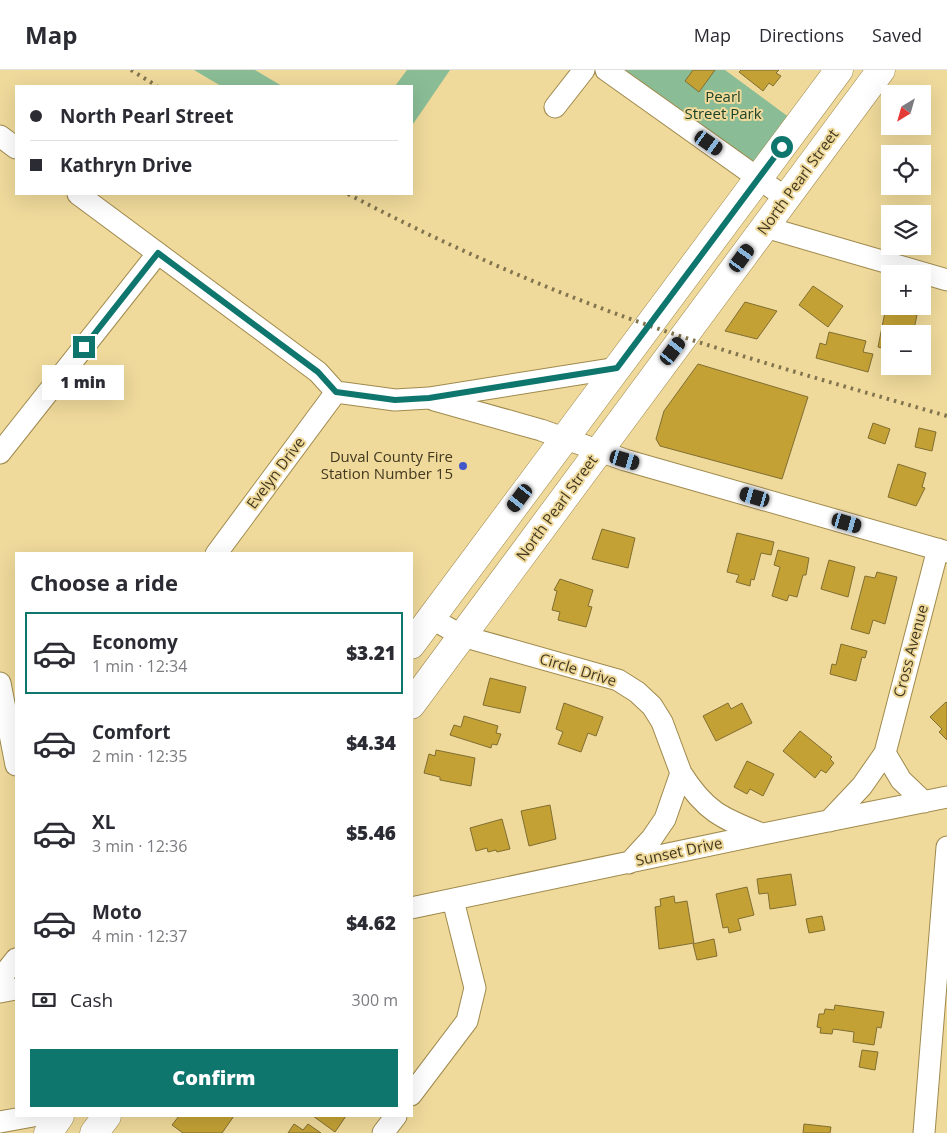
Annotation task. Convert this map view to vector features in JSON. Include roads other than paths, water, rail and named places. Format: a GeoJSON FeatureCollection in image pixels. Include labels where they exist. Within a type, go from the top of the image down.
{"type":"FeatureCollection","features":[{"type":"Feature","properties":{"kind":"street"},"geometry":{"type":"LineString","coordinates":[[555,107],[584,70]]}},
{"type":"Feature","properties":{"kind":"street"},"geometry":{"type":"LineString","coordinates":[[606,70],[786,198]]}},
{"type":"Feature","properties":{"kind":"street"},"geometry":{"type":"LineString","coordinates":[[413,642],[839,70]]}},
{"type":"Feature","properties":{"kind":"street","name":"North Pearl Street"},"geometry":{"type":"LineString","coordinates":[[413,701],[880,70]]}},
{"type":"Feature","properties":{"kind":"street"},"geometry":{"type":"LineString","coordinates":[[0,136],[15,147]]}},
{"type":"Feature","properties":{"kind":"street"},"geometry":{"type":"LineString","coordinates":[[79,195],[318,372],[336,392],[395,400],[429,398],[617,368]]}},
{"type":"Feature","properties":{"kind":"street"},"geometry":{"type":"LineString","coordinates":[[765,227],[947,280]]}},
{"type":"Feature","properties":{"kind":"street"},"geometry":{"type":"LineString","coordinates":[[0,453],[158,253]]}},
{"type":"Feature","properties":{"kind":"street","name":"Evelyn Drive"},"geometry":{"type":"LineString","coordinates":[[217,552],[336,392]]}},
{"type":"Feature","properties":{"kind":"street"},"geometry":{"type":"LineString","coordinates":[[429,398],[565,438],[599,450],[942,550]]}},
{"type":"Feature","properties":{"kind":"street","name":"Cross Avenue"},"geometry":{"type":"LineString","coordinates":[[829,821],[862,786],[885,753],[942,550]]}},
{"type":"Feature","properties":{"kind":"street","name":"Circle Drive"},"geometry":{"type":"LineString","coordinates":[[431,618],[462,636],[618,680],[637,692],[652,706],[662,722],[680,773],[696,796],[711,810],[729,822],[763,834]]}},
{"type":"Feature","properties":{"kind":"street"},"geometry":{"type":"LineString","coordinates":[[0,682],[15,760]]}},
{"type":"Feature","properties":{"kind":"street"},"geometry":{"type":"LineString","coordinates":[[885,753],[901,780],[924,802]]}},
{"type":"Feature","properties":{"kind":"street"},"geometry":{"type":"LineString","coordinates":[[629,862],[652,838],[665,819],[680,773]]}},
{"type":"Feature","properties":{"kind":"street","name":"Sunset Drive"},"geometry":{"type":"LineString","coordinates":[[413,908],[763,834],[947,798]]}},
{"type":"Feature","properties":{"kind":"street"},"geometry":{"type":"LineString","coordinates":[[924,1133],[947,847]]}},
{"type":"Feature","properties":{"kind":"street"},"geometry":{"type":"LineString","coordinates":[[413,1092],[467,1020],[475,988],[453,900]]}},
{"type":"Feature","properties":{"kind":"street"},"geometry":{"type":"LineString","coordinates":[[0,979],[15,960]]}},
{"type":"Feature","properties":{"kind":"street"},"geometry":{"type":"LineString","coordinates":[[0,992],[15,989]]}},
{"type":"Feature","properties":{"kind":"street"},"geometry":{"type":"LineString","coordinates":[[0,1122],[28,1117]]}},
{"type":"Feature","properties":{"kind":"street"},"geometry":{"type":"LineString","coordinates":[[48,1133],[59,1117]]}},
{"type":"Feature","properties":{"kind":"street"},"geometry":{"type":"LineString","coordinates":[[94,1133],[106,1117]]}},
{"type":"Feature","properties":{"kind":"street"},"geometry":{"type":"LineString","coordinates":[[383,1133],[395,1117]]}},
{"type":"Feature","properties":{"kind":"railway"},"geometry":{"type":"LineString","coordinates":[[131,70],[155,85]]}},
{"type":"Feature","properties":{"kind":"railway"},"geometry":{"type":"LineString","coordinates":[[350,195],[481,259],[572,297],[664,331],[947,416]]}},
{"type":"Feature","properties":{"kind":"place","name":"Duval County Fire Station Number 15"},"geometry":{"type":"Point","coordinates":[463,466]}},
{"type":"Feature","properties":{"kind":"park label","name":"Pearl Street Park"},"geometry":{"type":"Point","coordinates":[723,106]}}]}
